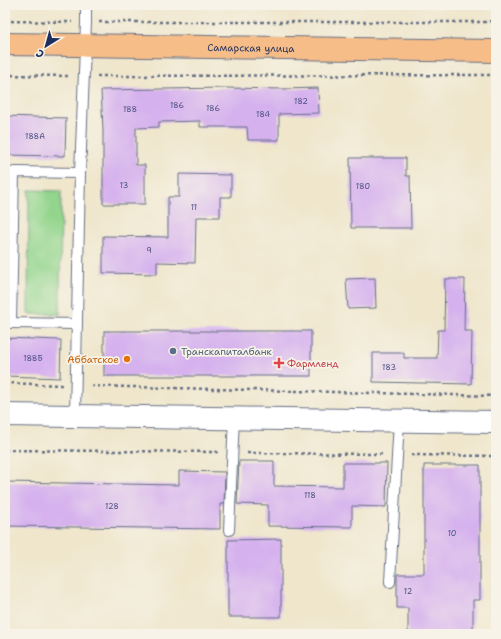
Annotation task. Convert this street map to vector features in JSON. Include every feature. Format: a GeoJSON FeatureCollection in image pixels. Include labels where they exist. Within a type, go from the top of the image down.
{"type":"FeatureCollection","features":[{"type":"Feature","properties":{"kind":"main road","name":"Самарская улица"},"geometry":{"type":"LineString","coordinates":[[5,44],[496,51]]}},
{"type":"Feature","properties":{"kind":"street"},"geometry":{"type":"LineString","coordinates":[[5,415],[496,422]]}},
{"type":"Feature","properties":{"kind":"lane"},"geometry":{"type":"LineString","coordinates":[[75,416],[80,173],[86,5]]}},
{"type":"Feature","properties":{"kind":"lane"},"geometry":{"type":"LineString","coordinates":[[77,324],[11,323],[14,172],[80,173]]}},
{"type":"Feature","properties":{"kind":"lane"},"geometry":{"type":"LineString","coordinates":[[229,530],[234,418]]}},
{"type":"Feature","properties":{"kind":"lane"},"geometry":{"type":"LineString","coordinates":[[390,582],[399,421]]}},
{"type":"Feature","properties":{"kind":"path"},"geometry":{"type":"LineString","coordinates":[[5,21],[488,22],[496,19]]}},
{"type":"Feature","properties":{"kind":"path"},"geometry":{"type":"LineString","coordinates":[[5,75],[496,75]]}},
{"type":"Feature","properties":{"kind":"path"},"geometry":{"type":"LineString","coordinates":[[5,383],[496,396]]}},
{"type":"Feature","properties":{"kind":"path"},"geometry":{"type":"LineString","coordinates":[[5,450],[496,456]]}},
{"type":"Feature","properties":{"kind":"green space"},"geometry":{"type":"Polygon","coordinates":[[[29,190],[61,191],[60,314],[28,314],[29,190]]]}},
{"type":"Feature","properties":{"kind":"building"},"geometry":{"type":"Polygon","coordinates":[[[318,88],[319,113],[279,114],[279,140],[248,140],[247,127],[200,127],[200,121],[159,122],[159,127],[136,128],[136,165],[145,165],[145,204],[103,204],[103,129],[101,90],[318,88]]]}},
{"type":"Feature","properties":{"kind":"building"},"geometry":{"type":"Polygon","coordinates":[[[5,116],[66,118],[65,156],[5,155],[5,116]]]}},
{"type":"Feature","properties":{"kind":"building"},"geometry":{"type":"Polygon","coordinates":[[[350,158],[406,158],[406,176],[410,176],[411,228],[351,228],[350,158]]]}},
{"type":"Feature","properties":{"kind":"building"},"geometry":{"type":"Polygon","coordinates":[[[179,174],[231,175],[231,197],[220,197],[220,217],[196,217],[195,263],[157,262],[157,274],[103,273],[103,236],[168,237],[168,197],[179,197],[179,174]]]}},
{"type":"Feature","properties":{"kind":"building"},"geometry":{"type":"Polygon","coordinates":[[[375,278],[376,308],[348,309],[346,279],[375,278]]]}},
{"type":"Feature","properties":{"kind":"building"},"geometry":{"type":"Polygon","coordinates":[[[445,279],[465,279],[464,331],[472,331],[471,384],[373,382],[373,353],[404,353],[404,358],[437,358],[438,330],[444,330],[445,279]]]}},
{"type":"Feature","properties":{"kind":"building"},"geometry":{"type":"Polygon","coordinates":[[[104,331],[311,331],[311,376],[104,376],[104,331]]]}},
{"type":"Feature","properties":{"kind":"building"},"geometry":{"type":"Polygon","coordinates":[[[5,338],[61,340],[60,378],[5,376],[5,338]]]}},
{"type":"Feature","properties":{"kind":"building"},"geometry":{"type":"Polygon","coordinates":[[[239,461],[274,461],[274,486],[343,487],[343,463],[387,463],[386,507],[352,506],[352,527],[268,526],[268,505],[237,504],[239,461]]]}},
{"type":"Feature","properties":{"kind":"building"},"geometry":{"type":"Polygon","coordinates":[[[424,465],[480,465],[480,600],[473,600],[473,634],[408,634],[408,608],[397,608],[397,574],[424,574],[424,465]]]}},
{"type":"Feature","properties":{"kind":"building"},"geometry":{"type":"Polygon","coordinates":[[[179,471],[225,472],[224,504],[220,504],[220,529],[5,526],[5,482],[179,485],[179,471]]]}},
{"type":"Feature","properties":{"kind":"building"},"geometry":{"type":"Polygon","coordinates":[[[281,539],[281,617],[228,617],[228,540],[281,539]]]}},
{"type":"Feature","properties":{"kind":"place","name":"Транскапиталбанк"},"geometry":{"type":"Point","coordinates":[173,351]}},
{"type":"Feature","properties":{"kind":"place","name":"Аббатское"},"geometry":{"type":"Point","coordinates":[127,359]}},
{"type":"Feature","properties":{"kind":"place","name":"Фармленд"},"geometry":{"type":"Point","coordinates":[279,363]}}]}
